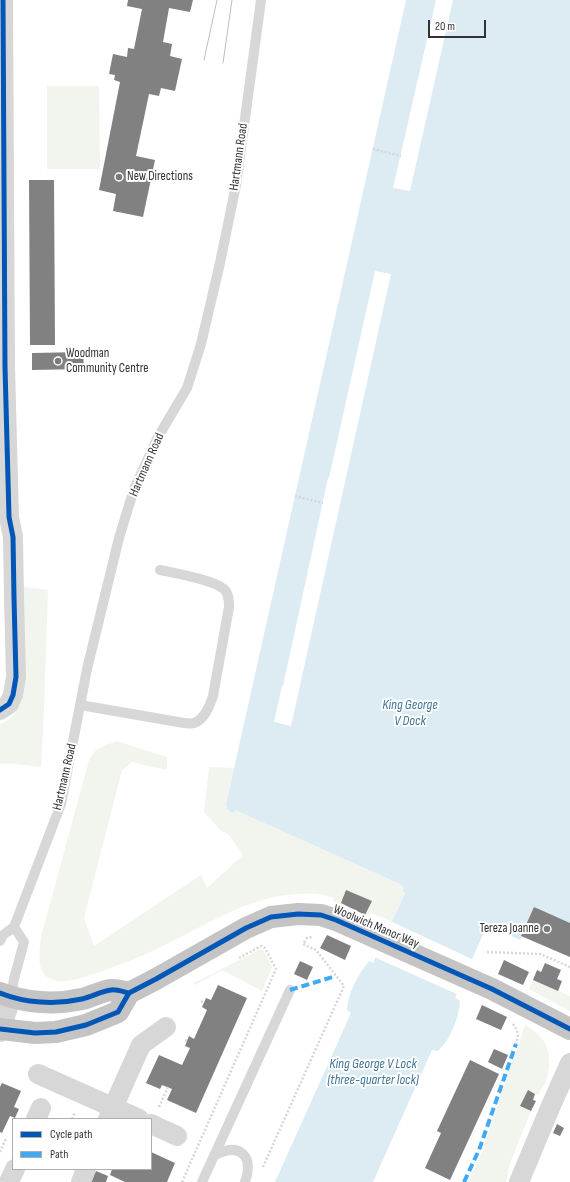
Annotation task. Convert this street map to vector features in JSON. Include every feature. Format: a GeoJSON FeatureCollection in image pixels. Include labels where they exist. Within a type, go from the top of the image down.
{"type":"FeatureCollection","features":[{"type":"Feature","properties":{"kind":"highway","name":"Woolwich Manor Way"},"geometry":{"type":"LineString","coordinates":[[129,993],[246,928],[271,917],[298,914],[321,915],[336,920],[492,989],[570,1029]]}},
{"type":"Feature","properties":{"kind":"highway"},"geometry":{"type":"LineString","coordinates":[[0,1030],[36,1033],[72,1029],[86,1025],[118,1012],[129,993],[111,989],[83,999],[63,1003],[38,1002],[5,995]]}},
{"type":"Feature","properties":{"kind":"street"},"geometry":{"type":"LineString","coordinates":[[0,710],[9,704],[13,695],[16,677],[14,537],[4,517],[2,367],[2,72],[4,0]]}},
{"type":"Feature","properties":{"kind":"street"},"geometry":{"type":"LineString","coordinates":[[0,1030],[5,995]]}},
{"type":"Feature","properties":{"kind":"street"},"geometry":{"type":"LineString","coordinates":[[111,1113],[141,1045],[166,1027]]}},
{"type":"Feature","properties":{"kind":"street"},"geometry":{"type":"LineString","coordinates":[[519,1182],[570,1063]]}},
{"type":"Feature","properties":{"kind":"street"},"geometry":{"type":"LineString","coordinates":[[38,1074],[111,1113],[134,1118]]}},
{"type":"Feature","properties":{"kind":"street"},"geometry":{"type":"LineString","coordinates":[[155,1117],[178,1136]]}},
{"type":"Feature","properties":{"kind":"street"},"geometry":{"type":"LineString","coordinates":[[9,1182],[15,1170]]}},
{"type":"Feature","properties":{"kind":"street"},"geometry":{"type":"LineString","coordinates":[[81,1182],[86,1170]]}},
{"type":"Feature","properties":{"kind":"lane","name":"Hartmann Road"},"geometry":{"type":"LineString","coordinates":[[0,941],[3,935],[14,927],[61,804],[87,669],[119,538],[134,489],[158,436],[187,388],[201,344],[236,185],[261,0]]}},
{"type":"Feature","properties":{"kind":"lane"},"geometry":{"type":"LineString","coordinates":[[80,705],[184,723],[194,723],[210,706],[228,614],[229,598],[224,590],[216,584],[160,570]]}},
{"type":"Feature","properties":{"kind":"lane"},"geometry":{"type":"LineString","coordinates":[[5,995],[24,942],[14,927]]}},
{"type":"Feature","properties":{"kind":"lane"},"geometry":{"type":"LineString","coordinates":[[202,1182],[290,990]]}},
{"type":"Feature","properties":{"kind":"lane"},"geometry":{"type":"LineString","coordinates":[[214,1155],[225,1150],[236,1150],[243,1154],[248,1162],[249,1171],[245,1182]]}},
{"type":"Feature","properties":{"kind":"path"},"geometry":{"type":"LineString","coordinates":[[373,149],[400,156]]}},
{"type":"Feature","properties":{"kind":"path"},"geometry":{"type":"LineString","coordinates":[[295,496],[323,503]]}},
{"type":"Feature","properties":{"kind":"path"},"geometry":{"type":"LineString","coordinates":[[263,1168],[344,986],[316,950],[303,944],[307,938],[314,937]]}},
{"type":"Feature","properties":{"kind":"path"},"geometry":{"type":"LineString","coordinates":[[182,1182],[276,969],[265,948],[261,946]]}},
{"type":"Feature","properties":{"kind":"path"},"geometry":{"type":"LineString","coordinates":[[487,952],[540,954],[570,967]]}},
{"type":"Feature","properties":{"kind":"path"},"geometry":{"type":"LineString","coordinates":[[510,1023],[516,1028],[518,1033],[516,1044]]}},
{"type":"Feature","properties":{"kind":"path"},"geometry":{"type":"LineString","coordinates":[[155,1117],[168,1087]]}},
{"type":"Feature","properties":{"kind":"path"},"geometry":{"type":"LineString","coordinates":[[0,1152],[6,1138]]}},
{"type":"Feature","properties":{"kind":"shaded area"},"geometry":{"type":"Polygon","coordinates":[[[47,86],[99,86],[100,169],[47,169],[47,86]]]}},
{"type":"Feature","properties":{"kind":"shaded area"},"geometry":{"type":"Polygon","coordinates":[[[23,587],[48,590],[41,767],[8,763],[0,764],[0,724],[12,717],[20,705],[23,696],[23,587]]]}},
{"type":"Feature","properties":{"kind":"shaded area"},"geometry":{"type":"Polygon","coordinates":[[[117,741],[167,757],[167,770],[132,762],[122,770],[84,918],[94,946],[201,875],[207,888],[243,855],[228,834],[221,831],[204,812],[209,767],[234,768],[226,804],[235,810],[402,885],[405,892],[392,922],[371,913],[369,916],[333,901],[334,898],[325,895],[307,894],[280,896],[259,901],[230,912],[152,951],[100,972],[69,981],[57,981],[47,977],[41,969],[40,964],[41,937],[89,760],[95,751],[117,741]]]}},
{"type":"Feature","properties":{"kind":"shaded area"},"geometry":{"type":"Polygon","coordinates":[[[261,949],[264,951],[272,967],[262,991],[222,970],[195,985],[194,983],[261,949]]]}},
{"type":"Feature","properties":{"kind":"shaded area"},"geometry":{"type":"Polygon","coordinates":[[[533,980],[570,996],[570,1011],[529,989],[533,980]]]}},
{"type":"Feature","properties":{"kind":"shaded area"},"geometry":{"type":"Polygon","coordinates":[[[525,1025],[538,1034],[544,1041],[548,1050],[549,1061],[546,1081],[538,1095],[528,1091],[521,1106],[531,1111],[510,1163],[506,1182],[468,1182],[482,1151],[525,1025]]]}},
{"type":"Feature","properties":{"kind":"water","name":"King George V Dock"},"geometry":{"type":"Polygon","coordinates":[[[406,0],[570,0],[570,957],[522,936],[520,940],[490,927],[485,930],[455,998],[460,1001],[460,1007],[450,1035],[438,1051],[432,1050],[373,1182],[275,1182],[351,1013],[347,1010],[349,997],[354,984],[369,961],[373,963],[405,893],[403,891],[404,887],[400,884],[235,810],[233,813],[228,810],[226,804],[406,0]]]}},
{"type":"Feature","properties":{"kind":"pier"},"geometry":{"type":"Polygon","coordinates":[[[436,0],[453,0],[410,191],[393,188],[436,0]]]}},
{"type":"Feature","properties":{"kind":"pier"},"geometry":{"type":"Polygon","coordinates":[[[375,271],[391,274],[291,726],[274,722],[375,271]]]}},
{"type":"Feature","properties":{"kind":"pier"},"geometry":{"type":"Polygon","coordinates":[[[390,921],[474,960],[459,995],[374,957],[390,921]]]}},
{"type":"Feature","properties":{"kind":"building"},"geometry":{"type":"Polygon","coordinates":[[[128,0],[193,0],[190,12],[169,8],[163,42],[172,44],[170,56],[182,59],[175,91],[161,88],[159,96],[149,94],[136,156],[155,160],[143,217],[113,211],[116,194],[99,190],[120,82],[114,80],[115,75],[109,74],[113,54],[127,57],[128,48],[134,49],[142,9],[127,6],[128,0]]]}},
{"type":"Feature","properties":{"kind":"building"},"geometry":{"type":"Polygon","coordinates":[[[29,180],[54,180],[55,345],[30,345],[29,180]]]}},
{"type":"Feature","properties":{"kind":"building","name":"Woodman Community Centre"},"geometry":{"type":"Polygon","coordinates":[[[83,352],[84,369],[32,370],[32,353],[83,352]]]}},
{"type":"Feature","properties":{"kind":"building"},"geometry":{"type":"Polygon","coordinates":[[[346,890],[372,901],[365,915],[341,903],[346,890]]]}},
{"type":"Feature","properties":{"kind":"building","name":"Tereza Joanne"},"geometry":{"type":"Polygon","coordinates":[[[534,907],[570,923],[570,957],[521,936],[534,907]]]}},
{"type":"Feature","properties":{"kind":"building"},"geometry":{"type":"Polygon","coordinates":[[[327,935],[351,946],[345,960],[320,948],[327,935]]]}},
{"type":"Feature","properties":{"kind":"building"},"geometry":{"type":"Polygon","coordinates":[[[504,960],[529,972],[523,985],[498,974],[504,960]]]}},
{"type":"Feature","properties":{"kind":"building"},"geometry":{"type":"Polygon","coordinates":[[[300,961],[313,967],[307,980],[294,974],[300,961]]]}},
{"type":"Feature","properties":{"kind":"building"},"geometry":{"type":"Polygon","coordinates":[[[545,963],[561,970],[557,979],[562,981],[558,991],[533,980],[537,970],[541,972],[545,963]]]}},
{"type":"Feature","properties":{"kind":"building"},"geometry":{"type":"Polygon","coordinates":[[[218,985],[247,998],[196,1113],[167,1100],[172,1089],[162,1085],[160,1089],[146,1083],[159,1055],[182,1065],[190,1048],[185,1046],[189,1036],[194,1039],[207,1010],[202,1007],[206,998],[211,1000],[218,985]]]}},
{"type":"Feature","properties":{"kind":"building"},"geometry":{"type":"Polygon","coordinates":[[[482,1005],[507,1017],[501,1030],[476,1019],[482,1005]]]}},
{"type":"Feature","properties":{"kind":"building"},"geometry":{"type":"Polygon","coordinates":[[[494,1049],[508,1055],[502,1069],[488,1062],[494,1049]]]}},
{"type":"Feature","properties":{"kind":"building"},"geometry":{"type":"Polygon","coordinates":[[[470,1060],[499,1074],[450,1180],[425,1168],[441,1133],[437,1131],[470,1060]]]}},
{"type":"Feature","properties":{"kind":"building"},"geometry":{"type":"Polygon","coordinates":[[[2,1083],[21,1091],[14,1107],[19,1109],[15,1118],[10,1116],[2,1133],[0,1132],[0,1087],[2,1083]]]}},
{"type":"Feature","properties":{"kind":"building"},"geometry":{"type":"Polygon","coordinates":[[[528,1090],[535,1094],[533,1100],[536,1101],[531,1111],[520,1106],[528,1090]]]}},
{"type":"Feature","properties":{"kind":"building"},"geometry":{"type":"Polygon","coordinates":[[[557,1124],[564,1128],[560,1136],[553,1133],[557,1124]]]}},
{"type":"Feature","properties":{"kind":"building"},"geometry":{"type":"Polygon","coordinates":[[[152,1152],[175,1163],[167,1182],[125,1182],[110,1175],[112,1170],[152,1170],[152,1152]]]}},
{"type":"Feature","properties":{"kind":"building"},"geometry":{"type":"Polygon","coordinates":[[[96,1171],[108,1176],[106,1182],[91,1182],[96,1171]]]}},
{"type":"Feature","properties":{"kind":"tram line"},"geometry":{"type":"LineString","coordinates":[[204,60],[217,0]]}},
{"type":"Feature","properties":{"kind":"tram line"},"geometry":{"type":"LineString","coordinates":[[223,63],[232,0]]}},
{"type":"Feature","properties":{"kind":"marked path"},"geometry":{"type":"LineString","coordinates":[[290,990],[336,976]]}},
{"type":"Feature","properties":{"kind":"marked path"},"geometry":{"type":"LineString","coordinates":[[464,1182],[479,1150],[516,1044]]}},
{"type":"Feature","properties":{"kind":"cycle path"},"geometry":{"type":"LineString","coordinates":[[0,710],[9,704],[13,695],[16,677],[13,537],[9,517],[5,367],[3,0]]}},
{"type":"Feature","properties":{"kind":"cycle path"},"geometry":{"type":"LineString","coordinates":[[0,1029],[35,1033],[56,1032],[86,1025],[118,1012],[129,993],[246,928],[271,917],[298,914],[321,915],[336,920],[492,989],[570,1029]]}},
{"type":"Feature","properties":{"kind":"cycle path"},"geometry":{"type":"LineString","coordinates":[[0,993],[20,999],[40,1002],[72,1001],[111,990],[129,993]]}},
{"type":"Feature","properties":{"kind":"place","name":"New Directions"},"geometry":{"type":"Point","coordinates":[119,177]}},
{"type":"Feature","properties":{"kind":"place","name":"Woodman Community Centre"},"geometry":{"type":"Point","coordinates":[58,361]}},
{"type":"Feature","properties":{"kind":"place","name":"Tereza Joanne"},"geometry":{"type":"Point","coordinates":[547,929]}},
{"type":"Feature","properties":{"kind":"water label","name":"King George V Lock (three-quarter lock)"},"geometry":{"type":"Point","coordinates":[373,1072]}}]}
